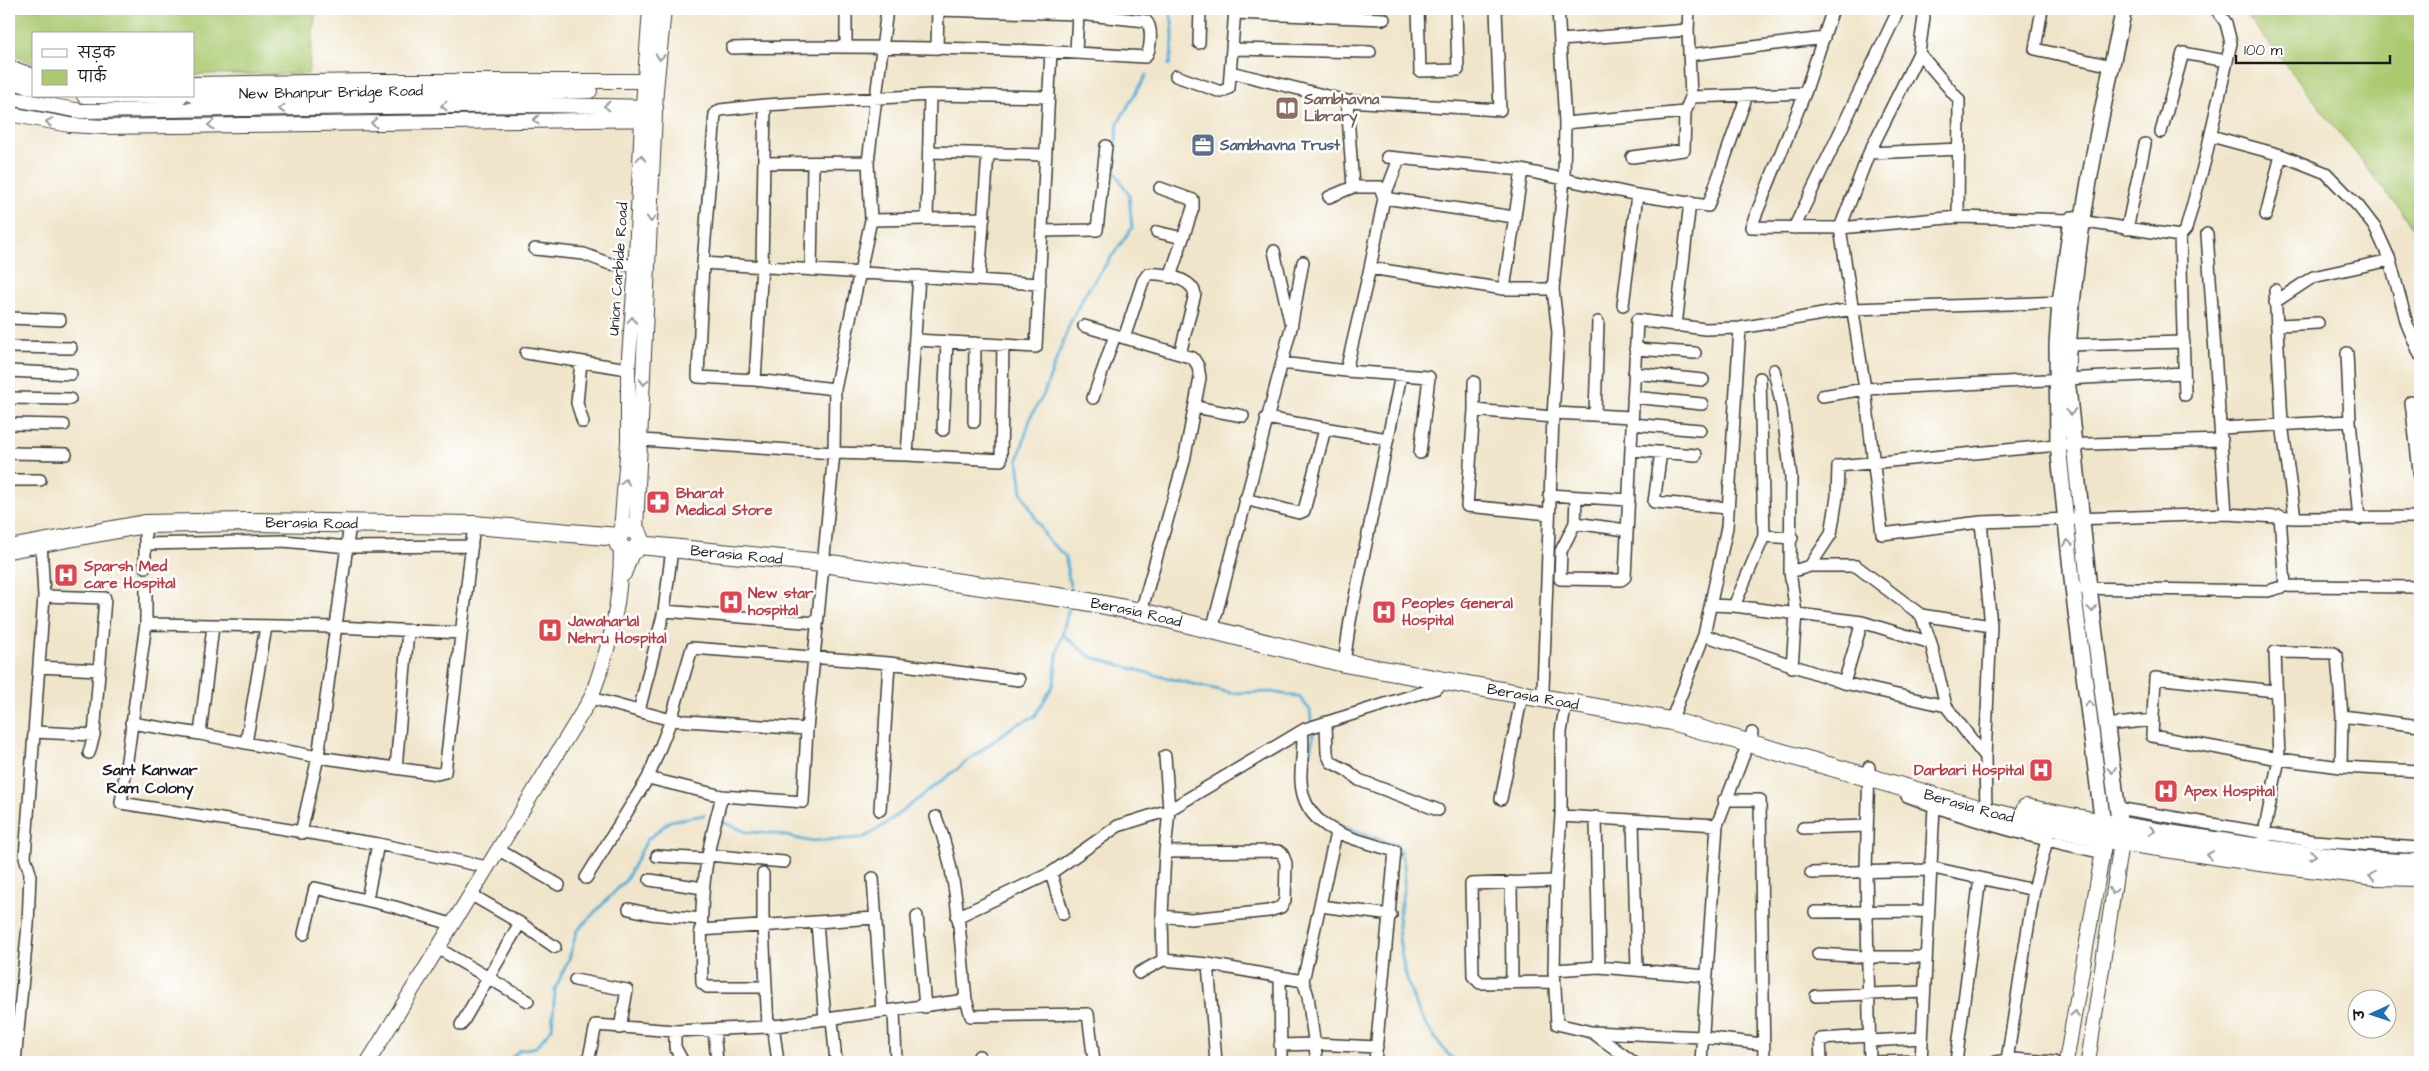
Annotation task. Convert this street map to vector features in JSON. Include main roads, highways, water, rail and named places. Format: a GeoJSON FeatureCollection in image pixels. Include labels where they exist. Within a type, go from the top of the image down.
{"type":"FeatureCollection","features":[{"type":"Feature","properties":{"kind":"main road"},"geometry":{"type":"LineString","coordinates":[[2100,97],[2114,9]]}},
{"type":"Feature","properties":{"kind":"main road"},"geometry":{"type":"LineString","coordinates":[[2111,837],[2117,808],[2106,725],[2073,588],[2058,445],[2066,302],[2087,134],[2100,97],[2124,9]]}},
{"type":"Feature","properties":{"kind":"main road"},"geometry":{"type":"LineString","coordinates":[[2066,302],[2067,345],[2061,378],[2074,444],[2083,518],[2089,588],[2092,672],[2111,837]]}},
{"type":"Feature","properties":{"kind":"main road","name":"Berasia Road"},"geometry":{"type":"LineString","coordinates":[[9,549],[145,524],[247,522],[474,525],[823,558],[1080,595],[1214,625],[1444,681],[1522,695],[1542,693],[1566,702],[1673,716]]}},
{"type":"Feature","properties":{"kind":"main road","name":"Berasia Road"},"geometry":{"type":"LineString","coordinates":[[630,540],[672,549],[823,558]]}},
{"type":"Feature","properties":{"kind":"main road","name":"Berasia Road"},"geometry":{"type":"LineString","coordinates":[[1345,658],[1673,716],[1750,737],[1868,774],[1986,805],[2050,827],[2376,876],[2420,877]]}},
{"type":"Feature","properties":{"kind":"main road","name":"Berasia Road"},"geometry":{"type":"LineString","coordinates":[[2111,837],[2262,840],[2382,863],[2420,863]]}},
{"type":"Feature","properties":{"kind":"waterway"},"geometry":{"type":"LineString","coordinates":[[1169,9],[1173,37],[1169,65]]}},
{"type":"Feature","properties":{"kind":"waterway"},"geometry":{"type":"LineString","coordinates":[[1071,592],[1065,556],[1047,539],[1022,493],[1018,460],[1031,416],[1043,396],[1070,323],[1085,294],[1132,228],[1129,195],[1115,172],[1115,149],[1118,123],[1146,75]]}},
{"type":"Feature","properties":{"kind":"waterway"},"geometry":{"type":"LineString","coordinates":[[723,822],[746,832],[773,833],[808,841],[863,838],[884,825],[1012,727],[1035,716],[1054,684],[1057,655],[1070,604]]}},
{"type":"Feature","properties":{"kind":"waterway"},"geometry":{"type":"LineString","coordinates":[[1063,635],[1091,657],[1159,676],[1231,693],[1272,692],[1299,697],[1310,710],[1313,738],[1308,761],[1308,789]]}},
{"type":"Feature","properties":{"kind":"waterway"},"geometry":{"type":"LineString","coordinates":[[1311,802],[1325,818]]}},
{"type":"Feature","properties":{"kind":"waterway"},"geometry":{"type":"LineString","coordinates":[[507,1062],[520,1050],[536,1047],[552,1028],[555,989],[569,959],[577,931],[626,880],[647,840],[670,821],[704,815]]}},
{"type":"Feature","properties":{"kind":"waterway"},"geometry":{"type":"LineString","coordinates":[[1334,824],[1398,846],[1402,855],[1405,874],[1398,924],[1404,968],[1413,998],[1426,1024],[1434,1037],[1455,1062]]}},
{"type":"Feature","properties":{"kind":"place","name":"Sambhavna Library"},"geometry":{"type":"Point","coordinates":[1287,108]}},
{"type":"Feature","properties":{"kind":"place","name":"Sambhavna Trust"},"geometry":{"type":"Point","coordinates":[1203,145]}},
{"type":"Feature","properties":{"kind":"place","name":"Bharat Medical Store"},"geometry":{"type":"Point","coordinates":[658,502]}},
{"type":"Feature","properties":{"kind":"place","name":"Sparsh Med care Hospital"},"geometry":{"type":"Point","coordinates":[66,575]}},
{"type":"Feature","properties":{"kind":"place","name":"New star hospital"},"geometry":{"type":"Point","coordinates":[731,602]}},
{"type":"Feature","properties":{"kind":"place","name":"Peoples General Hospital"},"geometry":{"type":"Point","coordinates":[1384,612]}},
{"type":"Feature","properties":{"kind":"place","name":"Jawaharlal Nehru Hospital"},"geometry":{"type":"Point","coordinates":[550,630]}},
{"type":"Feature","properties":{"kind":"place","name":"Darbari Hospital"},"geometry":{"type":"Point","coordinates":[2041,770]}},
{"type":"Feature","properties":{"kind":"place","name":"Apex Hospital"},"geometry":{"type":"Point","coordinates":[2166,791]}},
{"type":"Feature","properties":{"kind":"district","name":"Sant Kanwar Ram Colony"},"geometry":{"type":"Point","coordinates":[150,778]}}]}
